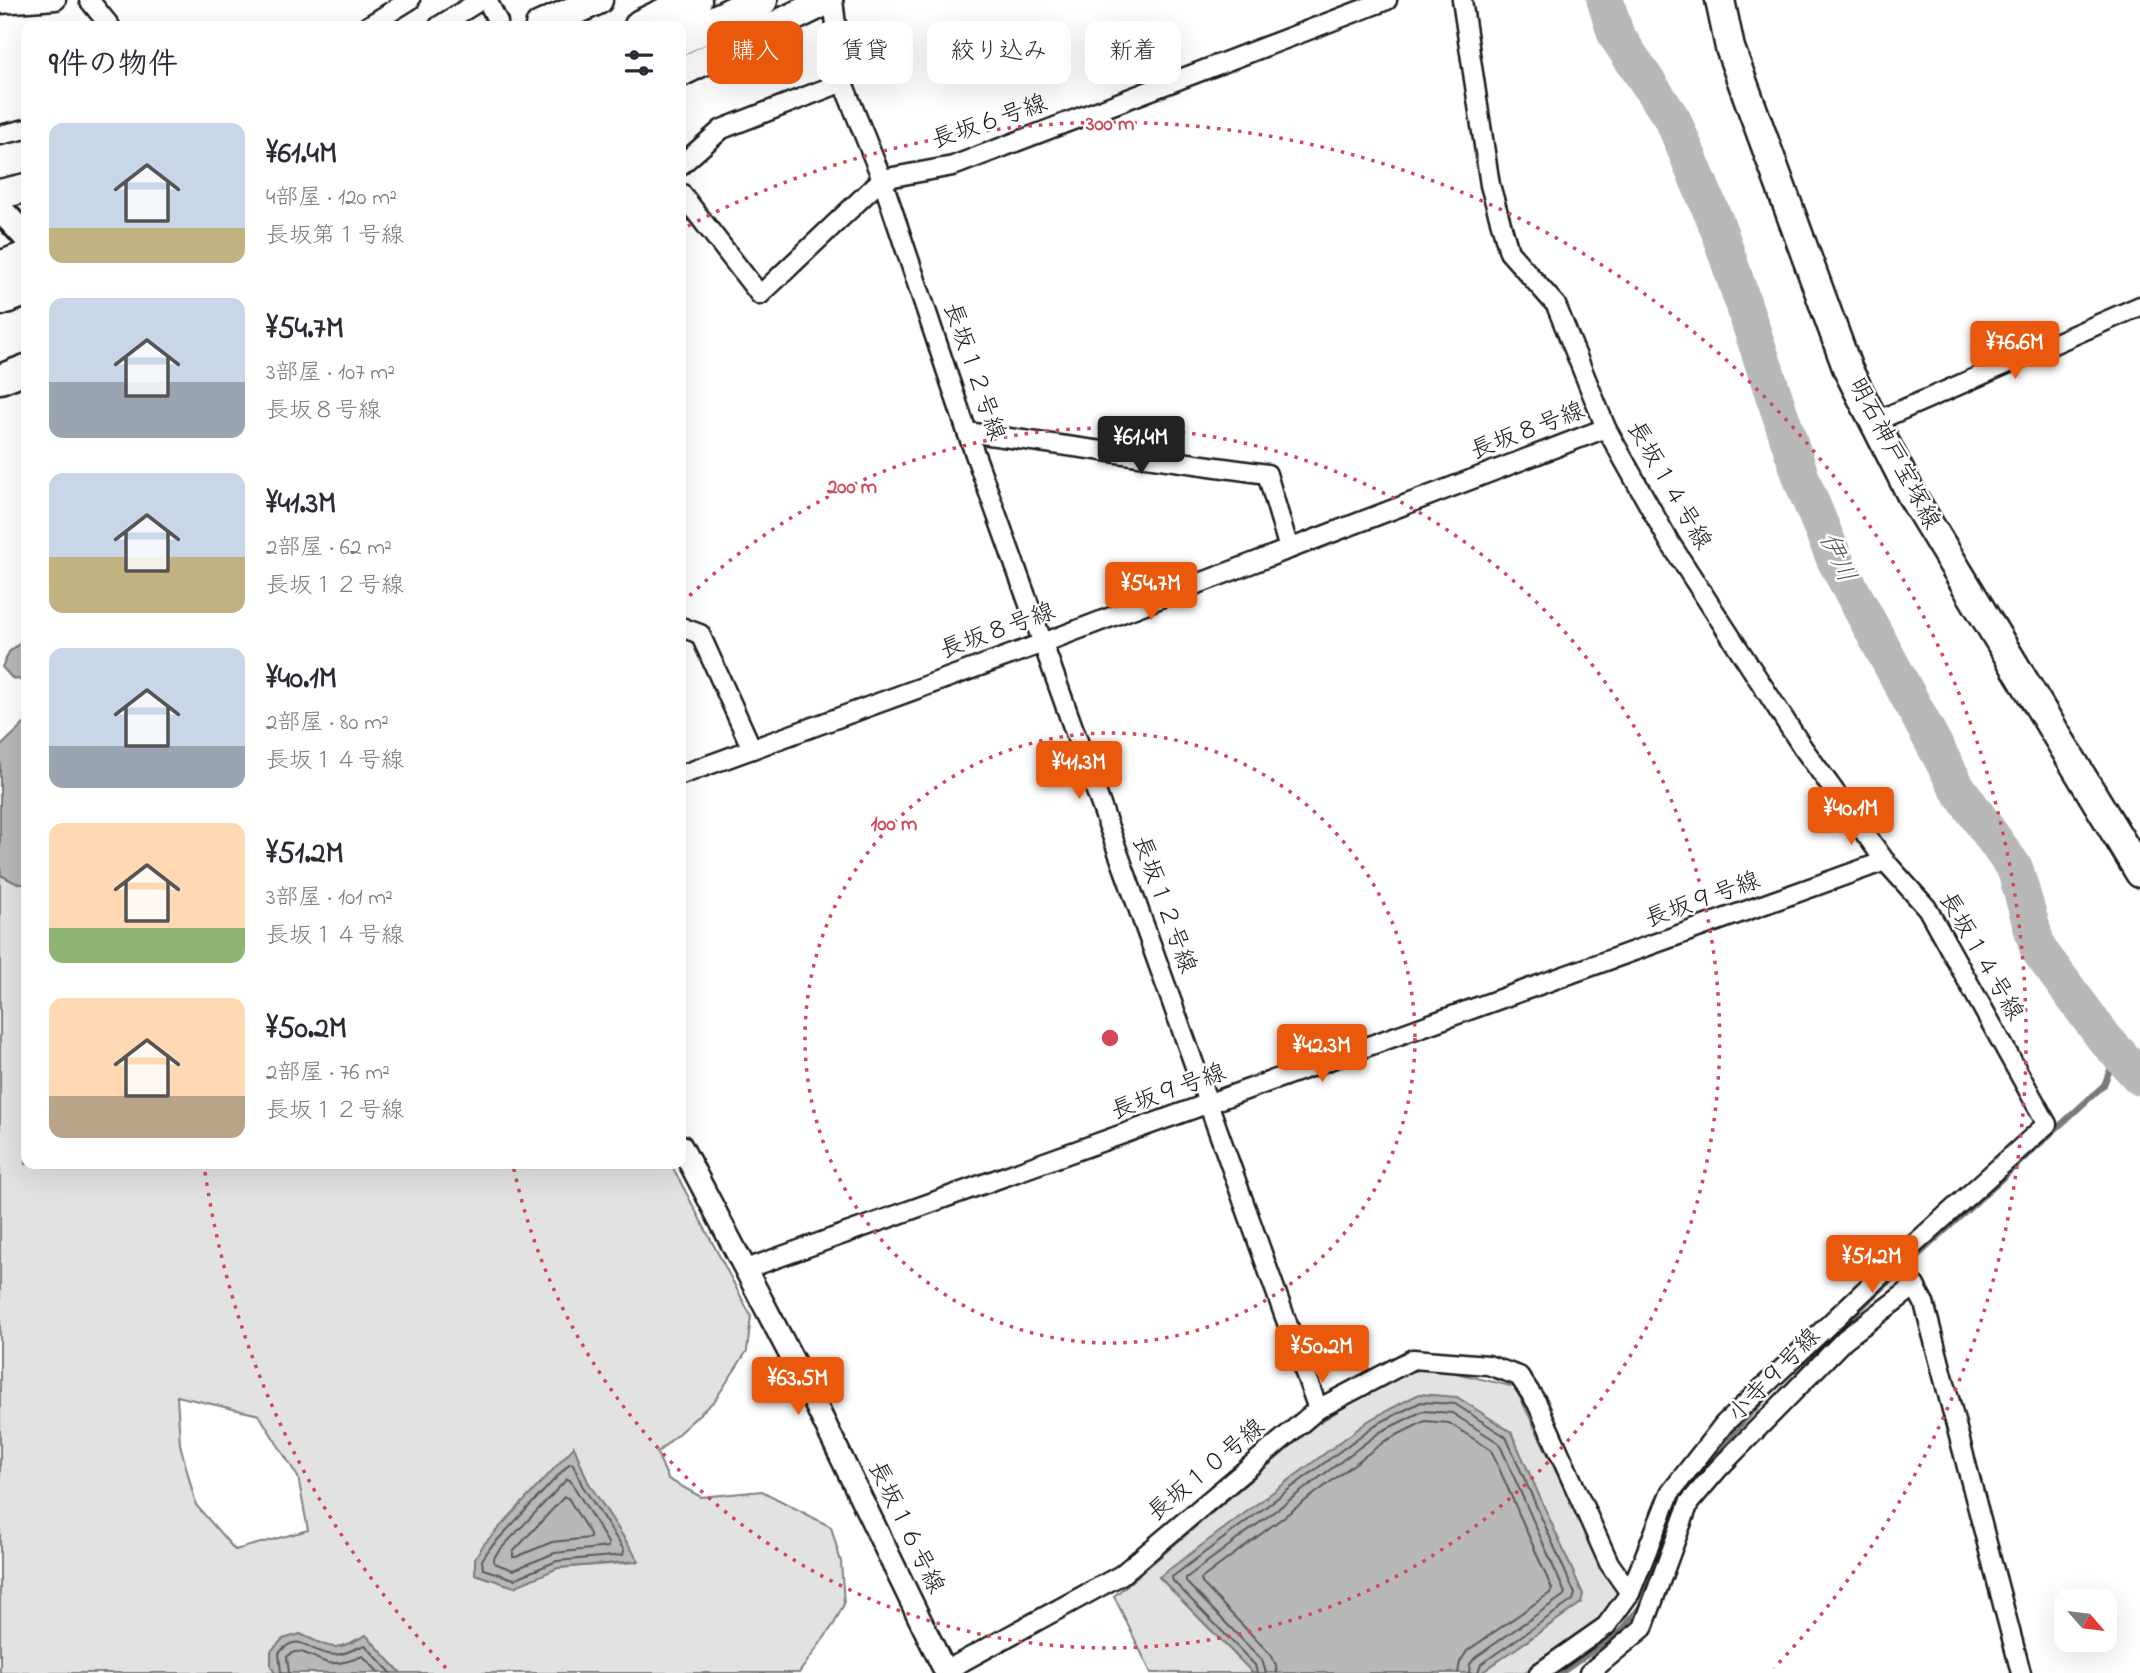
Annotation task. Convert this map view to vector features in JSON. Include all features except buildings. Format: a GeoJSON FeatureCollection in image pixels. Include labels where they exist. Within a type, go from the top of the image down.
{"type":"FeatureCollection","features":[{"type":"Feature","properties":{"kind":"highway"},"geometry":{"type":"LineString","coordinates":[[651,21],[695,0]]}},
{"type":"Feature","properties":{"kind":"highway"},"geometry":{"type":"LineString","coordinates":[[686,36],[761,0]]}},
{"type":"Feature","properties":{"kind":"highway"},"geometry":{"type":"LineString","coordinates":[[0,268],[21,260]]}},
{"type":"Feature","properties":{"kind":"highway"},"geometry":{"type":"LineString","coordinates":[[0,299],[21,292]]}},
{"type":"Feature","properties":{"kind":"main road"},"geometry":{"type":"LineString","coordinates":[[551,21],[598,0]]}},
{"type":"Feature","properties":{"kind":"main road"},"geometry":{"type":"LineString","coordinates":[[686,70],[830,0]]}},
{"type":"Feature","properties":{"kind":"main road","name":"明石神戸宝塚線"},"geometry":{"type":"LineString","coordinates":[[1720,0],[1730,48],[1848,370],[1919,508],[2140,873]]}},
{"type":"Feature","properties":{"kind":"main road"},"geometry":{"type":"LineString","coordinates":[[0,194],[21,189]]}},
{"type":"Feature","properties":{"kind":"main road"},"geometry":{"type":"LineString","coordinates":[[0,209],[21,232]]}},
{"type":"Feature","properties":{"kind":"main road"},"geometry":{"type":"LineString","coordinates":[[0,379],[21,371]]}},
{"type":"Feature","properties":{"kind":"street"},"geometry":{"type":"LineString","coordinates":[[0,4],[56,0]]}},
{"type":"Feature","properties":{"kind":"street"},"geometry":{"type":"LineString","coordinates":[[89,0],[106,21]]}},
{"type":"Feature","properties":{"kind":"street"},"geometry":{"type":"LineString","coordinates":[[376,21],[410,0]]}},
{"type":"Feature","properties":{"kind":"street"},"geometry":{"type":"LineString","coordinates":[[447,21],[481,0]]}},
{"type":"Feature","properties":{"kind":"street"},"geometry":{"type":"LineString","coordinates":[[487,0],[498,21]]}},
{"type":"Feature","properties":{"kind":"street","name":"長坂１２号線"},"geometry":{"type":"LineString","coordinates":[[830,0],[833,21]]}},
{"type":"Feature","properties":{"kind":"street","name":"長坂６号線"},"geometry":{"type":"LineString","coordinates":[[882,179],[953,166],[1387,0]]}},
{"type":"Feature","properties":{"kind":"street","name":"長坂１４号線"},"geometry":{"type":"LineString","coordinates":[[1462,0],[1490,185],[1509,252],[1556,305],[1606,428],[1670,543],[1803,748],[1885,861],[1927,908],[2047,1124],[1906,1272],[1724,1424],[1670,1493],[1630,1593],[1606,1626],[1539,1673]]}},
{"type":"Feature","properties":{"kind":"street"},"geometry":{"type":"LineString","coordinates":[[686,161],[722,129],[838,84]]}},
{"type":"Feature","properties":{"kind":"street","name":"長坂１２号線"},"geometry":{"type":"LineString","coordinates":[[844,84],[882,179],[967,432],[1318,1409]]}},
{"type":"Feature","properties":{"kind":"street"},"geometry":{"type":"LineString","coordinates":[[0,135],[21,130]]}},
{"type":"Feature","properties":{"kind":"street"},"geometry":{"type":"LineString","coordinates":[[686,199],[760,295],[882,179]]}},
{"type":"Feature","properties":{"kind":"street"},"geometry":{"type":"LineString","coordinates":[[1874,422],[2140,306]]}},
{"type":"Feature","properties":{"kind":"street","name":"長坂８号線"},"geometry":{"type":"LineString","coordinates":[[686,773],[1043,642],[1606,428]]}},
{"type":"Feature","properties":{"kind":"street"},"geometry":{"type":"LineString","coordinates":[[967,432],[1267,474],[1289,548]]}},
{"type":"Feature","properties":{"kind":"street"},"geometry":{"type":"LineString","coordinates":[[686,629],[700,634],[752,749]]}},
{"type":"Feature","properties":{"kind":"street","name":"長坂９号線"},"geometry":{"type":"LineString","coordinates":[[746,1269],[1885,861]]}},
{"type":"Feature","properties":{"kind":"street","name":"長坂１６号線"},"geometry":{"type":"LineString","coordinates":[[686,1155],[808,1389],[946,1672]]}},
{"type":"Feature","properties":{"kind":"street"},"geometry":{"type":"LineString","coordinates":[[1906,1272],[1924,1303],[2021,1673]]}},
{"type":"Feature","properties":{"kind":"street","name":"小寺９号線"},"geometry":{"type":"LineString","coordinates":[[1589,1673],[1643,1628],[1689,1503],[1718,1469],[1845,1339],[1906,1272]]}},
{"type":"Feature","properties":{"kind":"street","name":"長坂１０号線"},"geometry":{"type":"LineString","coordinates":[[946,1672],[1121,1575],[1318,1409],[1413,1359],[1488,1365],[1519,1376],[1537,1403],[1609,1563],[1630,1593]]}},
{"type":"Feature","properties":{"kind":"shaded area"},"geometry":{"type":"Polygon","coordinates":[[[0,866],[1,875],[21,884],[21,1169],[674,1169],[751,1316],[747,1351],[715,1400],[657,1453],[668,1479],[701,1497],[762,1491],[831,1527],[841,1562],[844,1604],[834,1624],[799,1673],[401,1673],[366,1636],[346,1645],[333,1647],[300,1634],[271,1666],[275,1673],[0,1673],[0,866]],[[177,1396],[180,1444],[196,1505],[235,1550],[308,1530],[298,1477],[259,1415],[177,1396]],[[574,1447],[558,1568],[638,1562],[588,1482],[574,1447]]]}},
{"type":"Feature","properties":{"kind":"shaded area"},"geometry":{"type":"Polygon","coordinates":[[[1431,1367],[1515,1387],[1602,1566],[1623,1596],[1602,1622],[1523,1673],[1481,1673],[1581,1603],[1160,1578],[1253,1673],[1151,1673],[1114,1596],[1317,1424],[1395,1376],[1431,1367]]]}},
{"type":"Feature","properties":{"kind":"water"},"geometry":{"type":"Polygon","coordinates":[[[21,642],[21,680],[12,678],[2,667],[9,652],[21,642]]]}},
{"type":"Feature","properties":{"kind":"water"},"geometry":{"type":"Polygon","coordinates":[[[21,727],[21,884],[1,875],[0,747],[21,727]]]}},
{"type":"Feature","properties":{"kind":"water"},"geometry":{"type":"Polygon","coordinates":[[[1419,1394],[1457,1397],[1511,1432],[1583,1594],[1581,1603],[1481,1673],[1253,1673],[1159,1577],[1371,1419],[1419,1394]]]}},
{"type":"Feature","properties":{"kind":"water"},"geometry":{"type":"Polygon","coordinates":[[[574,1447],[588,1482],[639,1561],[558,1568],[514,1587],[475,1574],[475,1558],[484,1544],[574,1447]]]}},
{"type":"Feature","properties":{"kind":"water"},"geometry":{"type":"Polygon","coordinates":[[[300,1634],[333,1647],[346,1645],[366,1635],[401,1673],[275,1673],[271,1666],[271,1651],[283,1639],[300,1634]]]}},
{"type":"Feature","properties":{"kind":"waterway","name":"伊川"},"geometry":{"type":"LineString","coordinates":[[1605,0],[1616,35],[1673,120],[1718,228],[1803,483],[1835,560],[1957,787],[2015,869],[2038,949],[2105,1039],[2140,1077]]}},
{"type":"Feature","properties":{"kind":"waterway"},"geometry":{"type":"LineString","coordinates":[[1817,1348],[2104,1085],[2113,1062],[2105,1039]]}},
{"type":"Feature","properties":{"kind":"waterway"},"geometry":{"type":"LineString","coordinates":[[1691,1479],[1771,1391]]}},
{"type":"Feature","properties":{"kind":"waterway"},"geometry":{"type":"LineString","coordinates":[[1561,1673],[1621,1631],[1641,1606],[1671,1512],[1684,1487]]}}]}
